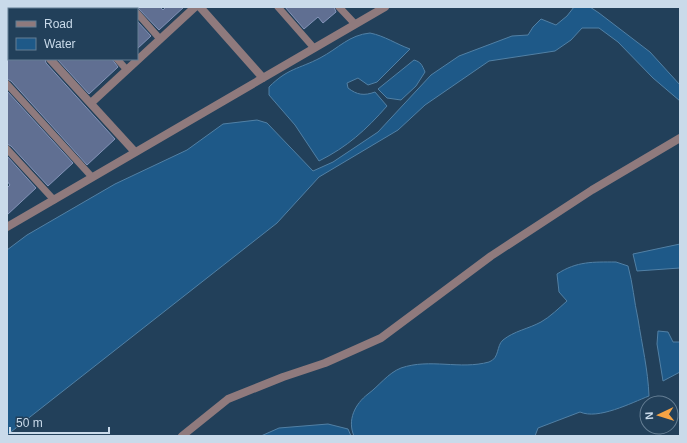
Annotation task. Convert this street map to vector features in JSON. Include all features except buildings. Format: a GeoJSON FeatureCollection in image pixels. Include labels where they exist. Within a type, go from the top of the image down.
{"type":"FeatureCollection","features":[{"type":"Feature","properties":{"kind":"street"},"geometry":{"type":"LineString","coordinates":[[138,60],[195,7]]}},
{"type":"Feature","properties":{"kind":"street"},"geometry":{"type":"LineString","coordinates":[[200,7],[263,78]]}},
{"type":"Feature","properties":{"kind":"street"},"geometry":{"type":"LineString","coordinates":[[8,226],[385,7]]}},
{"type":"Feature","properties":{"kind":"street"},"geometry":{"type":"LineString","coordinates":[[51,60],[135,152]]}},
{"type":"Feature","properties":{"kind":"street"},"geometry":{"type":"LineString","coordinates":[[91,104],[138,60]]}},
{"type":"Feature","properties":{"kind":"street"},"geometry":{"type":"LineString","coordinates":[[182,436],[228,399],[283,377],[325,363],[381,338],[498,252],[592,190],[680,138]]}},
{"type":"Feature","properties":{"kind":"lane"},"geometry":{"type":"LineString","coordinates":[[278,7],[314,48]]}},
{"type":"Feature","properties":{"kind":"lane"},"geometry":{"type":"LineString","coordinates":[[339,7],[354,24]]}},
{"type":"Feature","properties":{"kind":"lane"},"geometry":{"type":"LineString","coordinates":[[138,14],[160,39]]}},
{"type":"Feature","properties":{"kind":"lane"},"geometry":{"type":"LineString","coordinates":[[117,60],[127,70]]}},
{"type":"Feature","properties":{"kind":"lane"},"geometry":{"type":"LineString","coordinates":[[7,84],[92,178]]}},
{"type":"Feature","properties":{"kind":"lane"},"geometry":{"type":"LineString","coordinates":[[7,149],[54,200]]}},
{"type":"Feature","properties":{"kind":"water"},"geometry":{"type":"Polygon","coordinates":[[[574,7],[590,7],[650,52],[680,85],[680,101],[653,78],[618,42],[599,28],[582,28],[571,40],[555,51],[489,61],[425,105],[398,130],[319,177],[277,223],[7,435],[7,250],[27,235],[115,184],[187,150],[223,124],[257,120],[267,123],[313,171],[333,162],[378,132],[431,75],[459,56],[512,36],[528,35],[541,19],[556,25],[567,16],[574,7]]]}},
{"type":"Feature","properties":{"kind":"water"},"geometry":{"type":"Polygon","coordinates":[[[370,33],[381,36],[410,49],[377,82],[368,85],[358,78],[347,83],[348,88],[354,92],[367,94],[375,92],[387,106],[356,137],[329,156],[319,161],[295,125],[269,95],[269,87],[288,72],[320,58],[356,36],[370,33]]]}},
{"type":"Feature","properties":{"kind":"water"},"geometry":{"type":"Polygon","coordinates":[[[414,60],[421,64],[425,72],[416,86],[401,100],[387,98],[378,89],[414,60]]]}},
{"type":"Feature","properties":{"kind":"water"},"geometry":{"type":"Polygon","coordinates":[[[680,244],[680,268],[637,271],[633,254],[680,244]]]}},
{"type":"Feature","properties":{"kind":"water"},"geometry":{"type":"Polygon","coordinates":[[[592,262],[616,262],[628,266],[646,367],[649,395],[639,395],[639,400],[614,410],[596,414],[580,412],[538,428],[535,436],[354,436],[351,424],[356,407],[363,398],[396,370],[412,365],[423,364],[467,365],[489,362],[495,358],[499,345],[503,340],[512,334],[544,320],[567,301],[559,292],[557,274],[578,264],[592,262]]]}},
{"type":"Feature","properties":{"kind":"water"},"geometry":{"type":"Polygon","coordinates":[[[658,331],[668,332],[673,342],[680,342],[680,372],[663,381],[657,344],[658,331]]]}},
{"type":"Feature","properties":{"kind":"water"},"geometry":{"type":"Polygon","coordinates":[[[328,424],[348,429],[351,436],[261,436],[279,428],[328,424]]]}}]}
